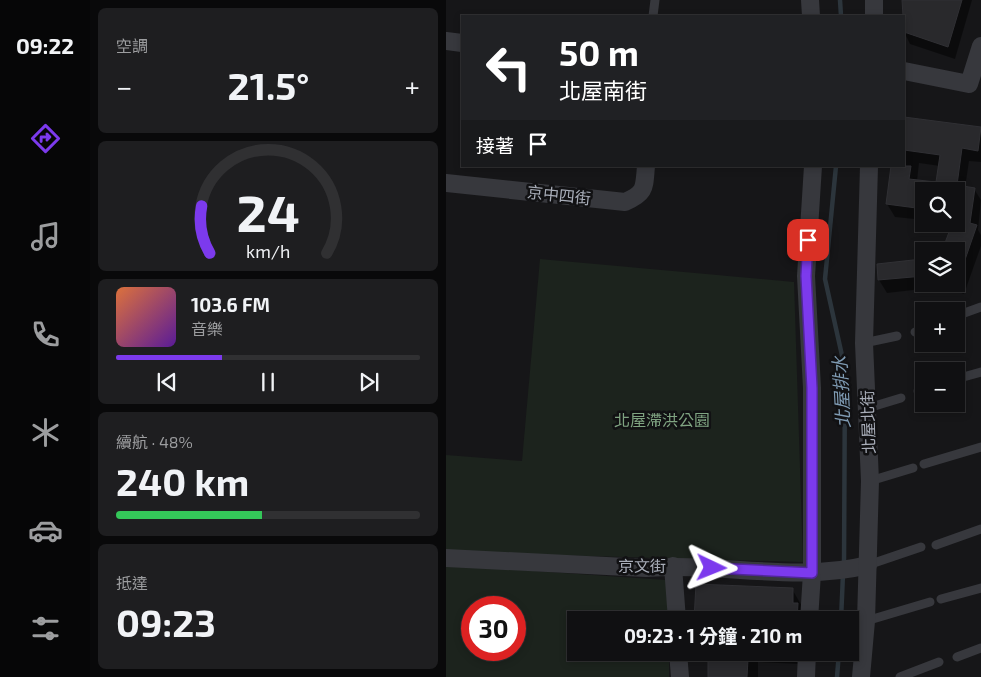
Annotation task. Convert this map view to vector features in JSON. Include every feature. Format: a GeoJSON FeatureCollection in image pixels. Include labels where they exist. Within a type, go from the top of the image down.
{"type":"FeatureCollection","features":[{"type":"Feature","properties":{"kind":"street"},"geometry":{"type":"LineString","coordinates":[[810,0],[811,15]]}},
{"type":"Feature","properties":{"kind":"street"},"geometry":{"type":"LineString","coordinates":[[874,0],[874,15]]}},
{"type":"Feature","properties":{"kind":"street"},"geometry":{"type":"LineString","coordinates":[[446,42],[461,43]]}},
{"type":"Feature","properties":{"kind":"street"},"geometry":{"type":"LineString","coordinates":[[905,71],[969,84],[981,46]]}},
{"type":"Feature","properties":{"kind":"street","name":"京中四街"},"geometry":{"type":"LineString","coordinates":[[446,183],[625,202],[640,195],[644,187],[646,167]]}},
{"type":"Feature","properties":{"kind":"street"},"geometry":{"type":"LineString","coordinates":[[810,611],[816,573],[812,388],[806,276],[813,167]]}},
{"type":"Feature","properties":{"kind":"street","name":"北屋北街"},"geometry":{"type":"LineString","coordinates":[[861,677],[866,621],[861,567],[870,481],[864,343],[869,167]]}},
{"type":"Feature","properties":{"kind":"street","name":"京文街"},"geometry":{"type":"LineString","coordinates":[[446,558],[646,568],[673,566],[816,573],[861,567]]}},
{"type":"Feature","properties":{"kind":"street"},"geometry":{"type":"LineString","coordinates":[[673,566],[676,611]]}},
{"type":"Feature","properties":{"kind":"street"},"geometry":{"type":"LineString","coordinates":[[679,661],[680,677]]}},
{"type":"Feature","properties":{"kind":"street"},"geometry":{"type":"LineString","coordinates":[[806,677],[807,661]]}},
{"type":"Feature","properties":{"kind":"lane"},"geometry":{"type":"LineString","coordinates":[[653,15],[654,0]]}},
{"type":"Feature","properties":{"kind":"lane"},"geometry":{"type":"LineString","coordinates":[[965,313],[981,307]]}},
{"type":"Feature","properties":{"kind":"lane"},"geometry":{"type":"LineString","coordinates":[[864,343],[897,336]]}},
{"type":"Feature","properties":{"kind":"lane"},"geometry":{"type":"LineString","coordinates":[[965,376],[981,372]]}},
{"type":"Feature","properties":{"kind":"lane"},"geometry":{"type":"LineString","coordinates":[[868,408],[901,398]]}},
{"type":"Feature","properties":{"kind":"lane"},"geometry":{"type":"LineString","coordinates":[[924,464],[981,447]]}},
{"type":"Feature","properties":{"kind":"lane"},"geometry":{"type":"LineString","coordinates":[[870,481],[913,468]]}},
{"type":"Feature","properties":{"kind":"lane"},"geometry":{"type":"LineString","coordinates":[[936,545],[981,529]]}},
{"type":"Feature","properties":{"kind":"lane"},"geometry":{"type":"LineString","coordinates":[[861,567],[921,547]]}},
{"type":"Feature","properties":{"kind":"lane"},"geometry":{"type":"LineString","coordinates":[[941,599],[981,588]]}},
{"type":"Feature","properties":{"kind":"lane"},"geometry":{"type":"LineString","coordinates":[[866,621],[930,602]]}},
{"type":"Feature","properties":{"kind":"lane"},"geometry":{"type":"LineString","coordinates":[[957,657],[981,648]]}},
{"type":"Feature","properties":{"kind":"lane"},"geometry":{"type":"LineString","coordinates":[[900,677],[940,662]]}},
{"type":"Feature","properties":{"kind":"green space","name":"北屋滯洪公園"},"geometry":{"type":"Polygon","coordinates":[[[540,259],[794,282],[803,562],[446,552],[446,455],[522,461],[540,259]]]}},
{"type":"Feature","properties":{"kind":"green space"},"geometry":{"type":"Polygon","coordinates":[[[446,565],[666,580],[668,611],[567,611],[567,661],[669,661],[669,677],[446,677],[446,565]]]}},
{"type":"Feature","properties":{"kind":"building"},"geometry":{"type":"Polygon","coordinates":[[[902,0],[962,0],[948,47],[905,32],[905,15],[903,15],[902,0]]]}},
{"type":"Feature","properties":{"kind":"building"},"geometry":{"type":"Polygon","coordinates":[[[905,117],[981,127],[978,151],[962,148],[957,182],[936,182],[940,155],[905,150],[905,117]]]}},
{"type":"Feature","properties":{"kind":"building"},"geometry":{"type":"Polygon","coordinates":[[[911,166],[909,179],[936,182],[915,182],[915,208],[886,204],[891,167],[911,166]]]}},
{"type":"Feature","properties":{"kind":"building"},"geometry":{"type":"Polygon","coordinates":[[[965,186],[975,188],[970,223],[977,225],[965,260],[965,242],[945,242],[949,232],[965,232],[965,186]]]}},
{"type":"Feature","properties":{"kind":"building"},"geometry":{"type":"Polygon","coordinates":[[[915,260],[915,277],[878,280],[877,264],[915,260]]]}},
{"type":"Feature","properties":{"kind":"building"},"geometry":{"type":"Polygon","coordinates":[[[696,584],[793,588],[793,603],[798,603],[798,611],[694,611],[696,584]]]}},
{"type":"Feature","properties":{"kind":"building"},"geometry":{"type":"Polygon","coordinates":[[[708,661],[748,661],[747,677],[708,677],[708,661]]]}},
{"type":"Feature","properties":{"kind":"waterway","name":"北屋排水"},"geometry":{"type":"LineString","coordinates":[[840,0],[841,15]]}},
{"type":"Feature","properties":{"kind":"waterway","name":"北屋排水"},"geometry":{"type":"LineString","coordinates":[[836,167],[825,279],[845,369],[844,566]]}},
{"type":"Feature","properties":{"kind":"waterway","name":"北屋排水"},"geometry":{"type":"LineString","coordinates":[[841,611],[843,574]]}},
{"type":"Feature","properties":{"kind":"waterway","name":"北屋排水"},"geometry":{"type":"LineString","coordinates":[[837,677],[838,661]]}},
{"type":"Feature","properties":{"kind":"route"},"geometry":{"type":"LineString","coordinates":[[712,568],[812,573],[812,388],[806,276],[808,240]]}}]}
